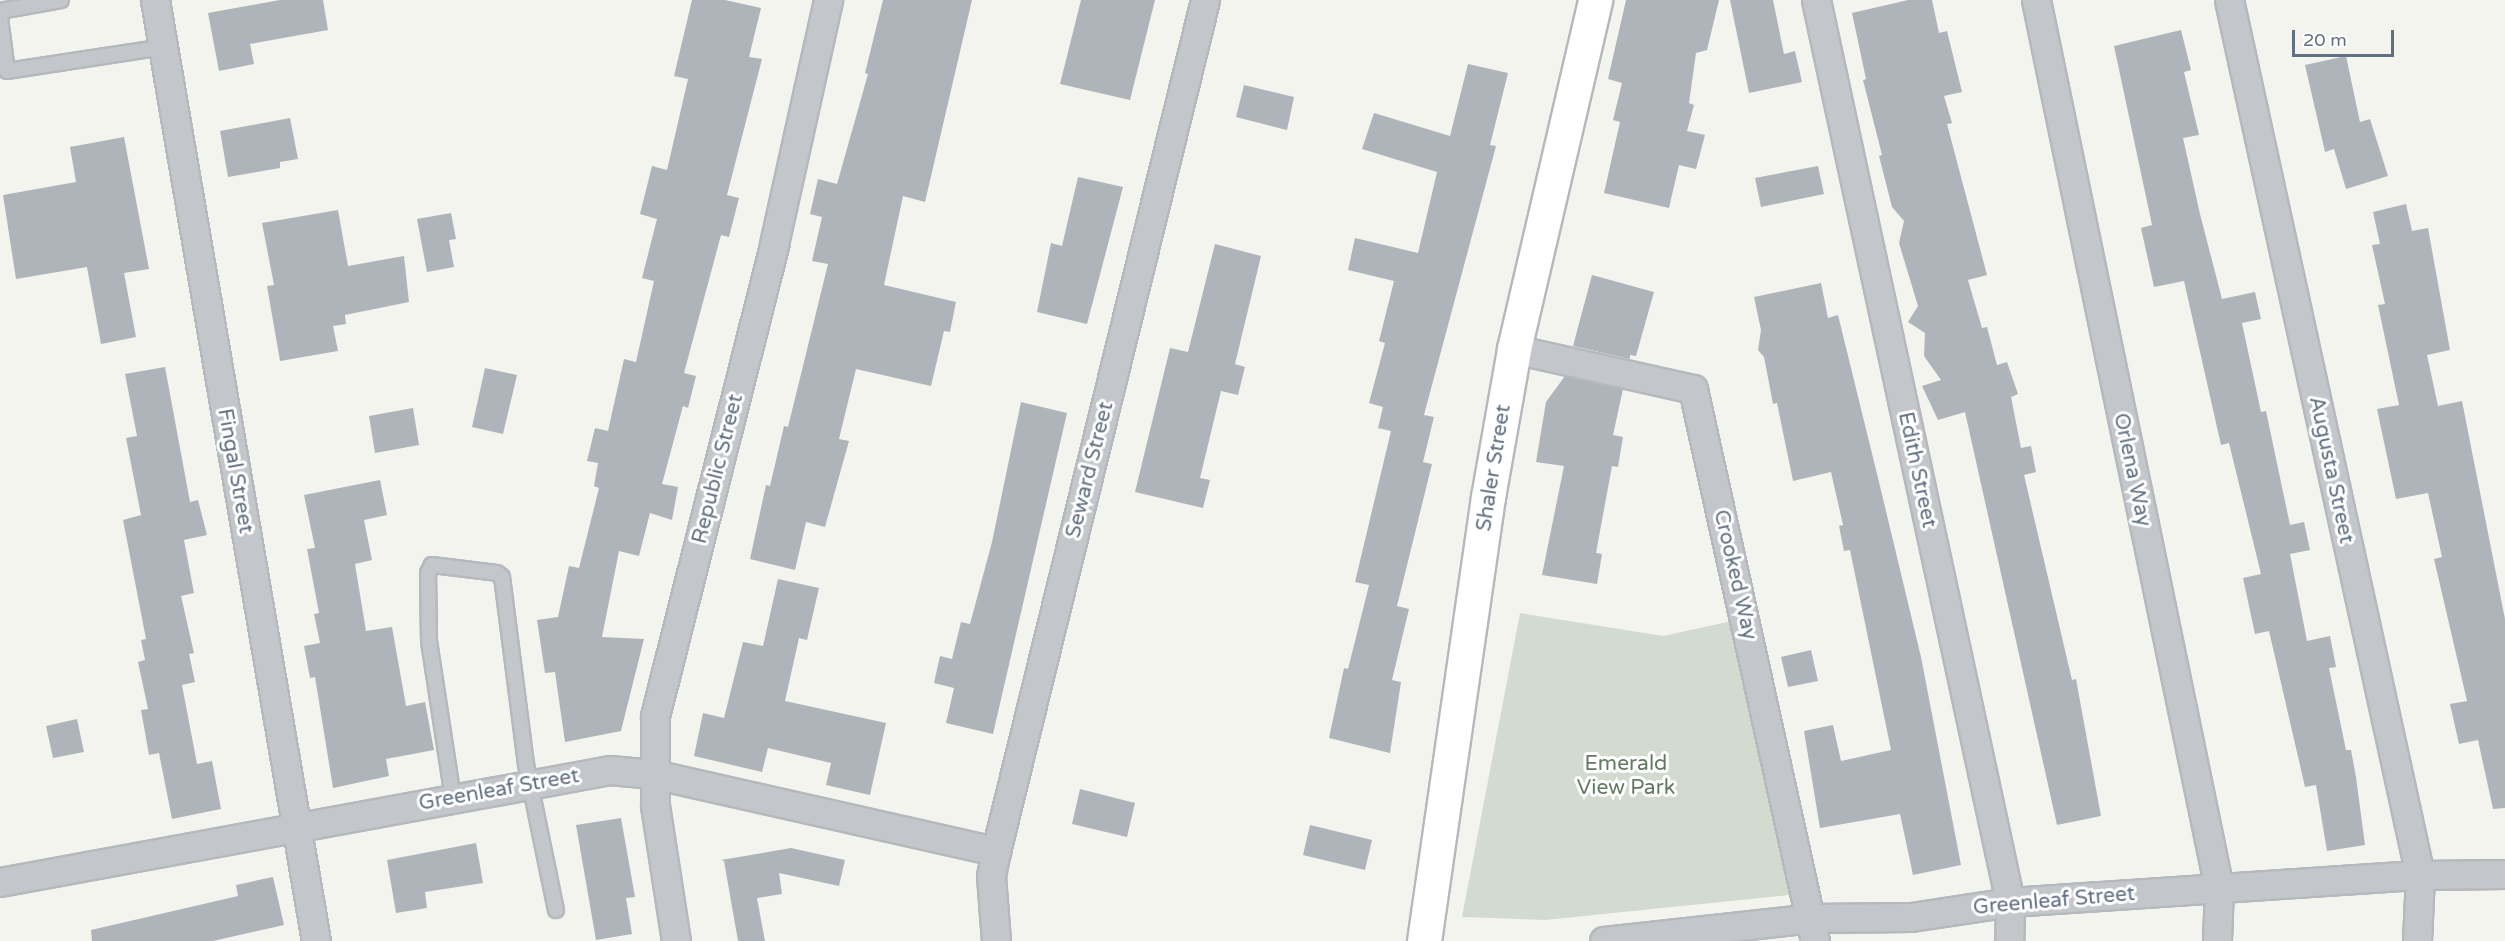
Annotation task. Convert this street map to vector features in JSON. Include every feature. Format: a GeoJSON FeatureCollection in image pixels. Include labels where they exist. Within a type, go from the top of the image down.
{"type":"FeatureCollection","features":[{"type":"Feature","properties":{"kind":"street","name":"Fingal Street"},"geometry":{"type":"LineString","coordinates":[[155,0],[294,826],[316,941]]}},
{"type":"Feature","properties":{"kind":"street","name":"Republic Street"},"geometry":{"type":"LineString","coordinates":[[676,941],[653,774],[656,716],[774,244],[828,0]]}},
{"type":"Feature","properties":{"kind":"street","name":"Seward Street"},"geometry":{"type":"LineString","coordinates":[[996,941],[991,876],[996,851],[1205,0]]}},
{"type":"Feature","properties":{"kind":"street","name":"Shaler Street"},"geometry":{"type":"LineString","coordinates":[[1424,941],[1488,497],[1514,349],[1595,0]]}},
{"type":"Feature","properties":{"kind":"street","name":"Edith Street"},"geometry":{"type":"LineString","coordinates":[[1816,0],[2010,902],[2009,941]]}},
{"type":"Feature","properties":{"kind":"street","name":"Orlena Way"},"geometry":{"type":"LineString","coordinates":[[2036,0],[2219,888],[2217,941]]}},
{"type":"Feature","properties":{"kind":"street","name":"Augusta Street"},"geometry":{"type":"LineString","coordinates":[[2229,0],[2420,875],[2417,941]]}},
{"type":"Feature","properties":{"kind":"street","name":"Crooked Way"},"geometry":{"type":"LineString","coordinates":[[1514,349],[1693,389],[1813,930]]}},
{"type":"Feature","properties":{"kind":"street","name":"Greenleaf Street"},"geometry":{"type":"LineString","coordinates":[[0,882],[294,826],[610,770],[653,774],[996,851]]}},
{"type":"Feature","properties":{"kind":"street","name":"Greenleaf Street"},"geometry":{"type":"LineString","coordinates":[[1604,941],[1813,930],[2010,902],[2420,875],[2505,874]]}},
{"type":"Feature","properties":{"kind":"lane"},"geometry":{"type":"LineString","coordinates":[[0,11],[61,0]]}},
{"type":"Feature","properties":{"kind":"lane"},"geometry":{"type":"LineString","coordinates":[[0,18],[7,71],[163,47]]}},
{"type":"Feature","properties":{"kind":"lane"},"geometry":{"type":"LineString","coordinates":[[453,798],[429,641],[428,573],[432,565],[497,573],[502,578],[529,784],[556,910]]}},
{"type":"Feature","properties":{"kind":"green space","name":"Emerald View Park"},"geometry":{"type":"Polygon","coordinates":[[[1520,613],[1663,636],[1732,621],[1789,895],[1545,920],[1462,917],[1520,613]]]}},
{"type":"Feature","properties":{"kind":"building"},"geometry":{"type":"Polygon","coordinates":[[[280,0],[323,0],[328,30],[250,44],[254,64],[219,71],[208,13],[280,0]]]}},
{"type":"Feature","properties":{"kind":"building"},"geometry":{"type":"Polygon","coordinates":[[[692,0],[725,0],[761,8],[749,57],[762,59],[727,195],[739,198],[729,237],[721,235],[684,373],[696,376],[688,408],[683,406],[662,484],[678,487],[672,520],[650,513],[639,556],[619,551],[602,637],[644,639],[621,731],[565,742],[555,672],[545,673],[537,620],[558,617],[569,566],[579,568],[599,488],[594,486],[598,463],[587,461],[595,428],[608,431],[624,359],[636,362],[654,281],[642,278],[657,219],[640,214],[652,166],[667,170],[688,79],[674,76],[692,0]]]}},
{"type":"Feature","properties":{"kind":"building"},"geometry":{"type":"Polygon","coordinates":[[[883,0],[972,0],[925,202],[903,196],[884,285],[956,302],[950,332],[944,331],[931,386],[856,369],[839,439],[849,441],[825,527],[806,522],[795,570],[750,559],[766,485],[770,486],[784,426],[788,427],[828,264],[812,261],[822,217],[810,214],[818,179],[837,184],[868,74],[865,73],[883,0]]]}},
{"type":"Feature","properties":{"kind":"building"},"geometry":{"type":"Polygon","coordinates":[[[1081,0],[1155,0],[1130,100],[1060,84],[1081,0]]]}},
{"type":"Feature","properties":{"kind":"building"},"geometry":{"type":"Polygon","coordinates":[[[1626,0],[1719,0],[1707,50],[1696,53],[1689,103],[1694,105],[1687,131],[1705,135],[1696,169],[1679,165],[1669,208],[1604,193],[1620,122],[1613,120],[1622,83],[1608,79],[1626,0]]]}},
{"type":"Feature","properties":{"kind":"building"},"geometry":{"type":"Polygon","coordinates":[[[1730,0],[1773,0],[1784,54],[1795,51],[1802,82],[1749,93],[1730,0]]]}},
{"type":"Feature","properties":{"kind":"building"},"geometry":{"type":"Polygon","coordinates":[[[1908,0],[1932,0],[1939,33],[1947,31],[1962,92],[1944,96],[1952,123],[1947,124],[1987,275],[1968,280],[1982,328],[1987,327],[1997,365],[2007,362],[2018,394],[2011,397],[2021,448],[2031,446],[2036,472],[2024,475],[2072,680],[2076,679],[2101,816],[2057,825],[1965,412],[1938,420],[1922,386],[1941,380],[1924,356],[1925,333],[1908,322],[1918,306],[1899,243],[1904,221],[1892,207],[1879,156],[1882,155],[1863,80],[1866,79],[1852,13],[1908,0]]]}},
{"type":"Feature","properties":{"kind":"building"},"geometry":{"type":"Polygon","coordinates":[[[2181,30],[2191,70],[2184,72],[2199,135],[2183,138],[2200,214],[2222,299],[2255,292],[2261,319],[2242,323],[2261,412],[2266,411],[2290,525],[2304,522],[2310,550],[2290,554],[2307,641],[2330,636],[2336,667],[2329,668],[2346,750],[2351,750],[2365,845],[2327,851],[2316,785],[2305,787],[2269,631],[2255,634],[2243,578],[2261,574],[2229,443],[2221,445],[2184,281],[2154,287],[2141,228],[2152,225],[2114,46],[2181,30]]]}},
{"type":"Feature","properties":{"kind":"building"},"geometry":{"type":"Polygon","coordinates":[[[2346,56],[2360,122],[2370,119],[2388,176],[2346,189],[2334,149],[2325,152],[2305,65],[2346,56]]]}},
{"type":"Feature","properties":{"kind":"building"},"geometry":{"type":"Polygon","coordinates":[[[1468,64],[1508,73],[1490,145],[1496,146],[1424,415],[1434,417],[1423,462],[1432,464],[1397,606],[1409,609],[1392,680],[1401,682],[1390,753],[1329,738],[1344,668],[1348,669],[1369,585],[1355,582],[1391,431],[1378,428],[1383,407],[1369,403],[1385,343],[1379,341],[1394,281],[1348,270],[1355,238],[1418,253],[1437,172],[1362,149],[1374,113],[1450,136],[1468,64]]]}},
{"type":"Feature","properties":{"kind":"building"},"geometry":{"type":"Polygon","coordinates":[[[1244,85],[1294,97],[1287,130],[1236,117],[1244,85]]]}},
{"type":"Feature","properties":{"kind":"building"},"geometry":{"type":"Polygon","coordinates":[[[290,118],[298,159],[280,162],[280,168],[228,177],[220,131],[290,118]]]}},
{"type":"Feature","properties":{"kind":"building"},"geometry":{"type":"Polygon","coordinates":[[[124,137],[149,269],[124,273],[136,337],[101,344],[87,267],[16,279],[3,195],[76,182],[70,147],[124,137]]]}},
{"type":"Feature","properties":{"kind":"building"},"geometry":{"type":"Polygon","coordinates":[[[1818,166],[1824,194],[1761,207],[1755,178],[1818,166]]]}},
{"type":"Feature","properties":{"kind":"building"},"geometry":{"type":"Polygon","coordinates":[[[1078,177],[1123,187],[1087,324],[1037,312],[1051,243],[1062,246],[1078,177]]]}},
{"type":"Feature","properties":{"kind":"building"},"geometry":{"type":"Polygon","coordinates":[[[2406,204],[2412,231],[2428,228],[2450,350],[2427,355],[2438,406],[2462,401],[2505,619],[2505,808],[2493,809],[2478,740],[2459,744],[2450,704],[2467,701],[2434,559],[2442,557],[2428,493],[2396,499],[2377,409],[2399,405],[2378,305],[2385,304],[2372,245],[2380,244],[2373,212],[2406,204]]]}},
{"type":"Feature","properties":{"kind":"building"},"geometry":{"type":"Polygon","coordinates":[[[338,210],[348,266],[404,256],[409,302],[345,315],[346,324],[333,326],[338,351],[280,361],[267,286],[274,285],[262,223],[338,210]]]}},
{"type":"Feature","properties":{"kind":"building"},"geometry":{"type":"Polygon","coordinates":[[[451,213],[456,239],[449,240],[454,267],[427,272],[417,219],[451,213]]]}},
{"type":"Feature","properties":{"kind":"building"},"geometry":{"type":"Polygon","coordinates":[[[1215,244],[1261,256],[1235,364],[1245,367],[1238,395],[1221,391],[1200,478],[1210,480],[1203,508],[1135,492],[1170,348],[1188,352],[1215,244]]]}},
{"type":"Feature","properties":{"kind":"building"},"geometry":{"type":"Polygon","coordinates":[[[1592,275],[1654,292],[1636,356],[1630,355],[1630,359],[1573,346],[1592,275]]]}},
{"type":"Feature","properties":{"kind":"building"},"geometry":{"type":"Polygon","coordinates":[[[1821,283],[1828,318],[1838,315],[1879,482],[1921,657],[1961,865],[1913,875],[1900,814],[1820,828],[1804,731],[1833,725],[1841,761],[1891,750],[1850,550],[1844,551],[1839,526],[1843,525],[1831,472],[1793,481],[1777,403],[1773,404],[1764,357],[1758,350],[1761,330],[1754,297],[1821,283]]]}},
{"type":"Feature","properties":{"kind":"building"},"geometry":{"type":"Polygon","coordinates":[[[165,367],[190,502],[198,500],[207,535],[184,540],[194,593],[181,596],[194,653],[189,654],[195,682],[182,685],[197,764],[212,761],[221,809],[172,819],[159,753],[149,755],[141,710],[148,709],[138,662],[145,660],[141,640],[146,639],[123,520],[141,515],[126,438],[137,436],[125,374],[165,367]]]}},
{"type":"Feature","properties":{"kind":"building"},"geometry":{"type":"Polygon","coordinates":[[[485,368],[517,375],[503,434],[472,427],[485,368]]]}},
{"type":"Feature","properties":{"kind":"building"},"geometry":{"type":"Polygon","coordinates":[[[1565,376],[1623,389],[1613,435],[1623,437],[1618,467],[1612,466],[1596,553],[1602,554],[1597,584],[1542,575],[1564,466],[1536,462],[1546,402],[1565,376]]]}},
{"type":"Feature","properties":{"kind":"building"},"geometry":{"type":"Polygon","coordinates":[[[1021,402],[1067,413],[993,734],[946,723],[954,688],[934,683],[940,656],[952,659],[961,622],[970,624],[992,542],[1021,402]]]}},
{"type":"Feature","properties":{"kind":"building"},"geometry":{"type":"Polygon","coordinates":[[[413,408],[419,445],[375,453],[369,416],[413,408]]]}},
{"type":"Feature","properties":{"kind":"building"},"geometry":{"type":"Polygon","coordinates":[[[380,480],[387,515],[364,520],[372,560],[355,564],[366,631],[392,627],[406,706],[425,702],[434,750],[386,759],[389,776],[333,788],[315,677],[310,678],[304,646],[320,643],[314,614],[319,613],[307,549],[315,548],[304,495],[380,480]]]}},
{"type":"Feature","properties":{"kind":"building"},"geometry":{"type":"Polygon","coordinates":[[[778,579],[819,588],[807,640],[799,638],[785,701],[886,723],[870,795],[826,785],[831,763],[768,748],[762,772],[694,756],[703,713],[724,718],[743,642],[763,646],[778,579]]]}},
{"type":"Feature","properties":{"kind":"building"},"geometry":{"type":"Polygon","coordinates":[[[1811,650],[1818,681],[1788,687],[1781,657],[1811,650]]]}},
{"type":"Feature","properties":{"kind":"building"},"geometry":{"type":"Polygon","coordinates":[[[77,719],[84,752],[53,758],[46,726],[77,719]]]}},
{"type":"Feature","properties":{"kind":"building"},"geometry":{"type":"Polygon","coordinates":[[[1080,789],[1135,803],[1127,837],[1072,824],[1080,789]]]}},
{"type":"Feature","properties":{"kind":"building"},"geometry":{"type":"Polygon","coordinates":[[[621,818],[635,897],[626,898],[632,934],[596,940],[576,825],[621,818]]]}},
{"type":"Feature","properties":{"kind":"building"},"geometry":{"type":"Polygon","coordinates":[[[1310,825],[1372,840],[1365,870],[1303,855],[1310,825]]]}},
{"type":"Feature","properties":{"kind":"building"},"geometry":{"type":"Polygon","coordinates":[[[476,843],[483,883],[425,892],[427,908],[396,913],[387,860],[476,843]]]}},
{"type":"Feature","properties":{"kind":"building"},"geometry":{"type":"Polygon","coordinates":[[[791,848],[845,860],[839,886],[779,873],[782,894],[757,898],[765,941],[738,941],[724,861],[721,860],[791,848]]]}},
{"type":"Feature","properties":{"kind":"building"},"geometry":{"type":"Polygon","coordinates":[[[273,877],[284,925],[213,941],[92,941],[91,930],[238,896],[236,885],[273,877]]]}}]}
